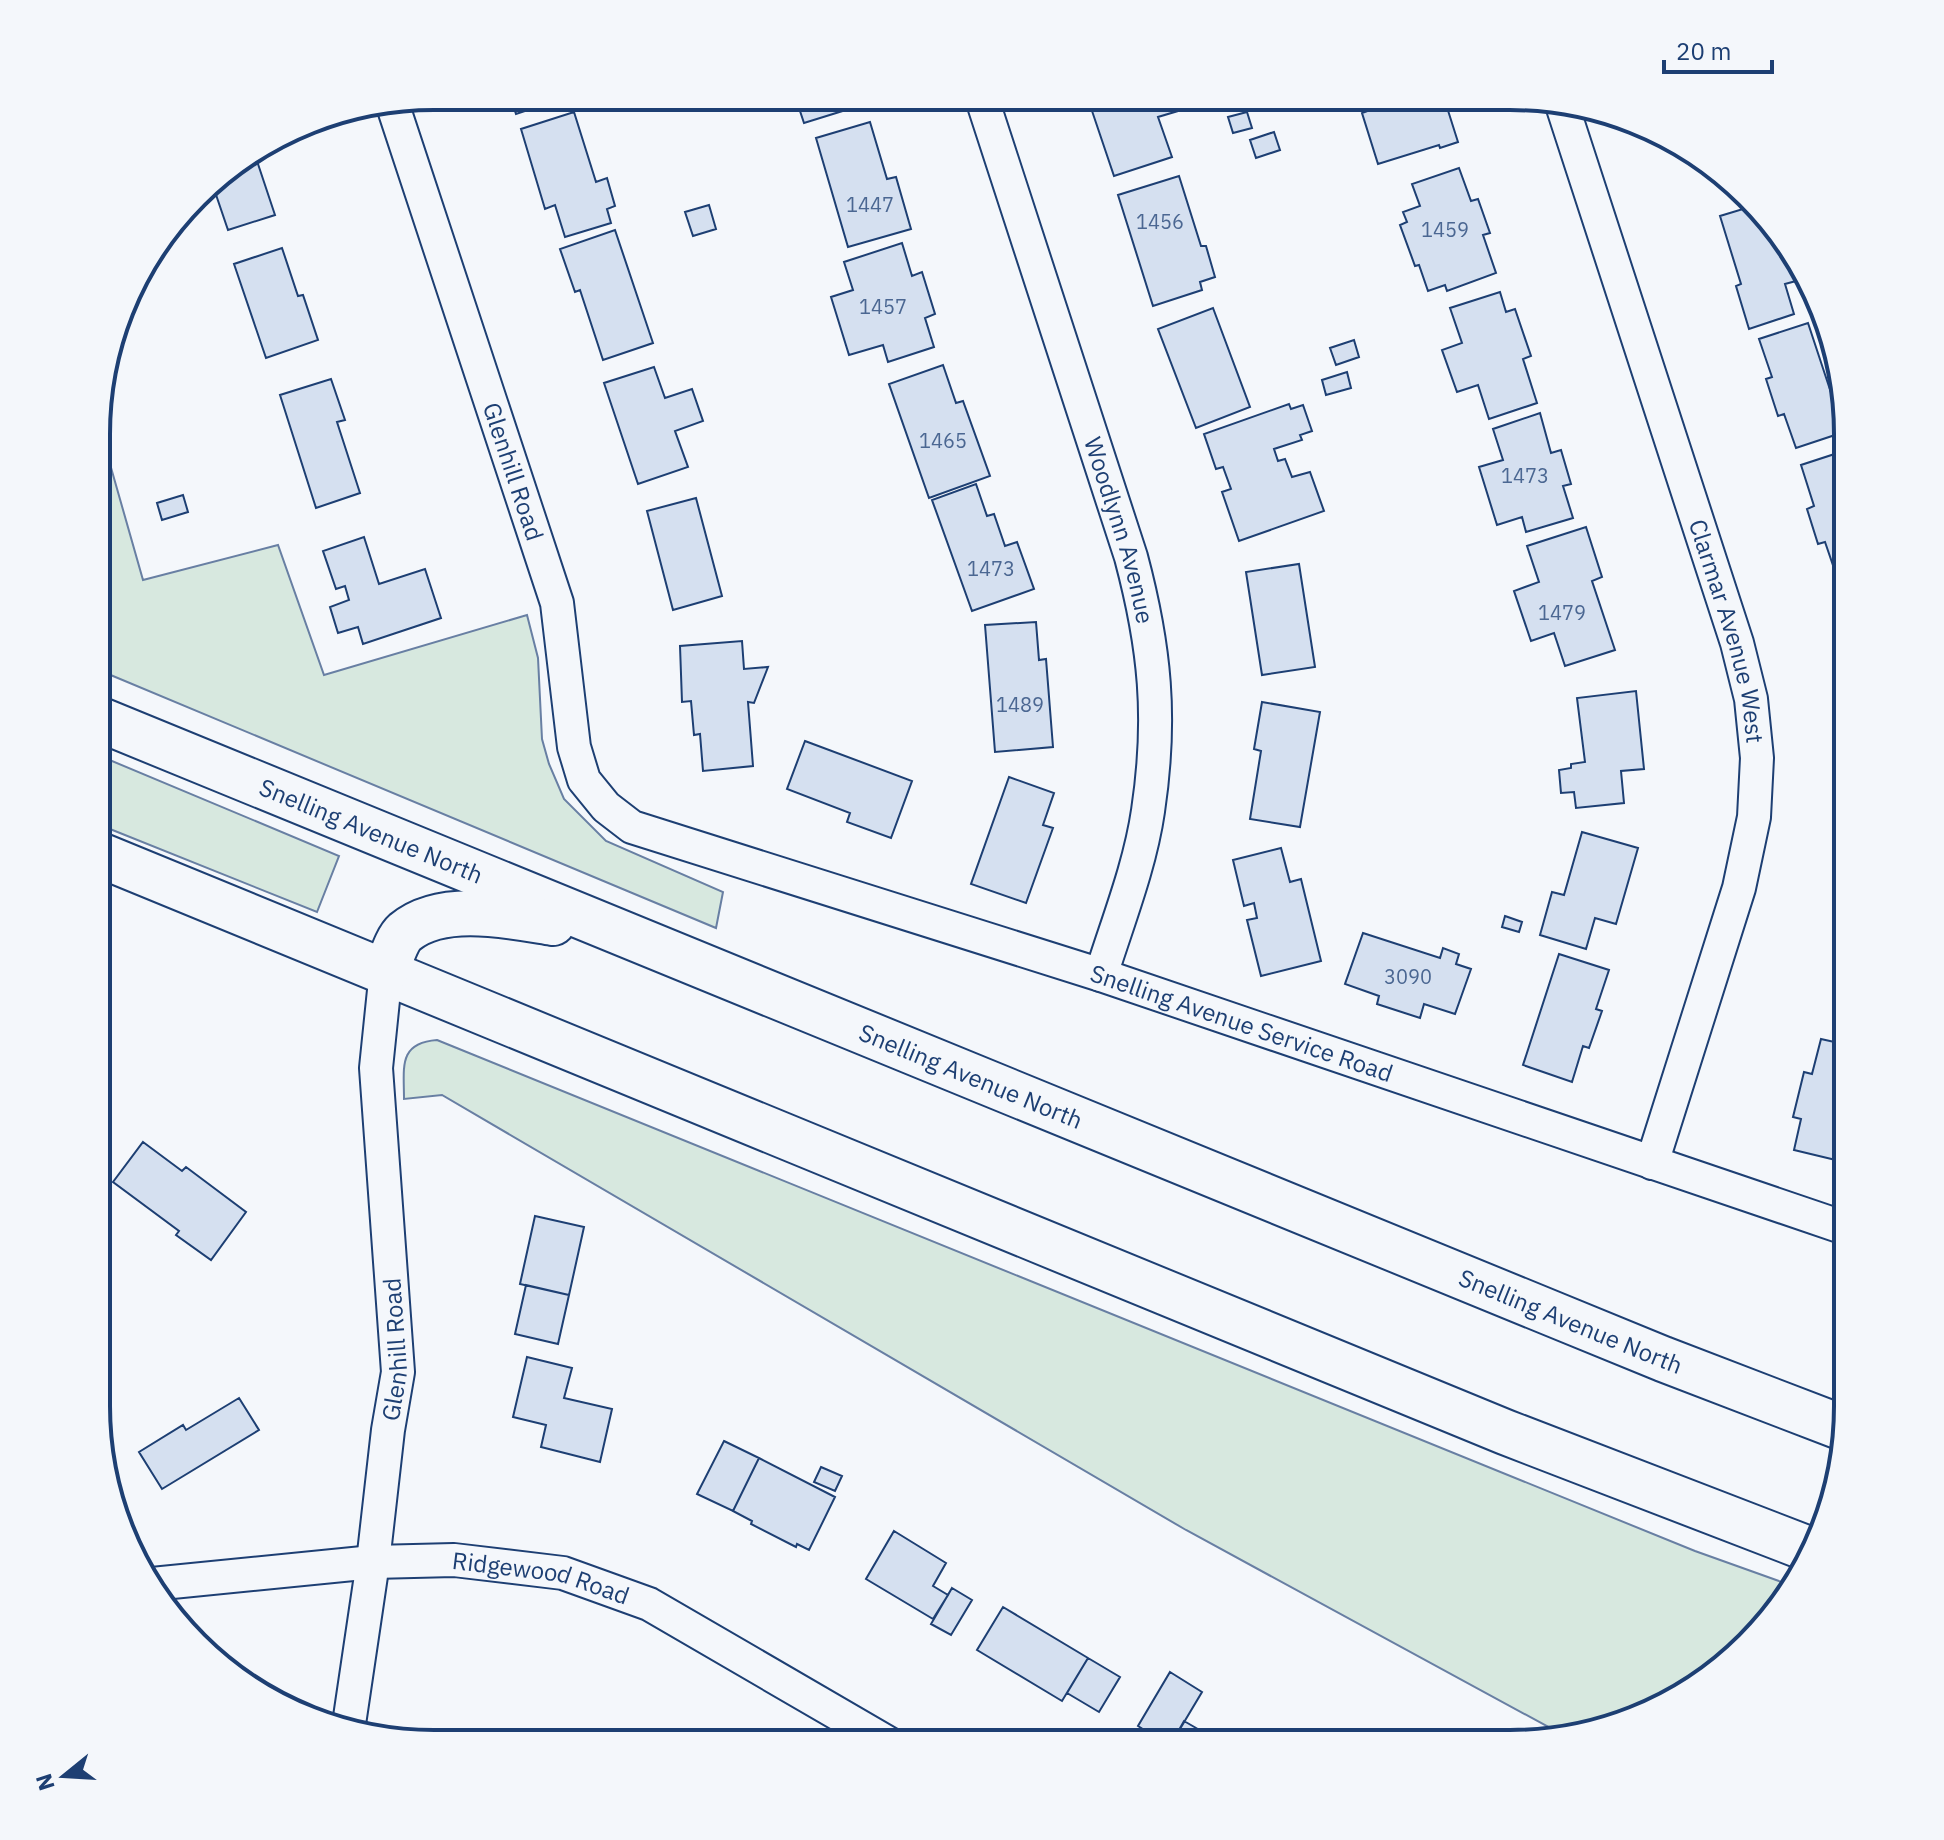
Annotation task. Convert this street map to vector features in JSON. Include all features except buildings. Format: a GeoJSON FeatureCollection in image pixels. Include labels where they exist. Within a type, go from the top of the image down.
{"type":"FeatureCollection","features":[{"type":"Feature","properties":{"kind":"highway","name":"Snelling Avenue North"},"geometry":{"type":"LineString","coordinates":[[110,724],[1663,1359],[1833,1424]]}},
{"type":"Feature","properties":{"kind":"highway"},"geometry":{"type":"LineString","coordinates":[[110,859],[1505,1432],[1802,1546]]}},
{"type":"Feature","properties":{"kind":"highway"},"geometry":{"type":"LineString","coordinates":[[386,971],[402,933],[426,918],[485,912],[627,934]]}},
{"type":"Feature","properties":{"kind":"street","name":"Woodlynn Avenue"},"geometry":{"type":"LineString","coordinates":[[986,110],[1131,557],[1146,615],[1156,684],[1155,750],[1149,801],[1132,876],[1101,975]]}},
{"type":"Feature","properties":{"kind":"street","name":"Glenhill Road"},"geometry":{"type":"LineString","coordinates":[[395,113],[557,603],[574,747],[584,780],[606,807],[632,827]]}},
{"type":"Feature","properties":{"kind":"street","name":"Clarmar Avenue West"},"geometry":{"type":"LineString","coordinates":[[1565,115],[1737,643],[1751,699],[1757,758],[1754,817],[1739,888],[1652,1163]]}},
{"type":"Feature","properties":{"kind":"street","name":"Snelling Avenue Service Road"},"geometry":{"type":"LineString","coordinates":[[632,827],[1101,975],[1834,1224]]}},
{"type":"Feature","properties":{"kind":"street","name":"Glenhill Road"},"geometry":{"type":"LineString","coordinates":[[350,1719],[398,1372],[376,1068],[386,971]]}},
{"type":"Feature","properties":{"kind":"street","name":"Ridgewood Road"},"geometry":{"type":"LineString","coordinates":[[163,1583],[373,1562],[454,1560],[563,1573],[649,1604],[866,1730]]}},
{"type":"Feature","properties":{"kind":"shaded area"},"geometry":{"type":"Polygon","coordinates":[[[110,464],[143,580],[278,545],[324,675],[527,615],[538,658],[542,739],[564,799],[606,841],[723,892],[716,928],[110,675],[110,464]]]}},
{"type":"Feature","properties":{"kind":"shaded area"},"geometry":{"type":"Polygon","coordinates":[[[110,760],[339,856],[317,912],[110,829],[110,760]]]}},
{"type":"Feature","properties":{"kind":"shaded area"},"geometry":{"type":"Polygon","coordinates":[[[437,1040],[1695,1551],[1782,1582],[1754,1620],[1724,1650],[1672,1687],[1614,1713],[1549,1727],[1186,1530],[442,1095],[404,1099],[406,1059],[415,1046],[437,1040]]]}}]}
